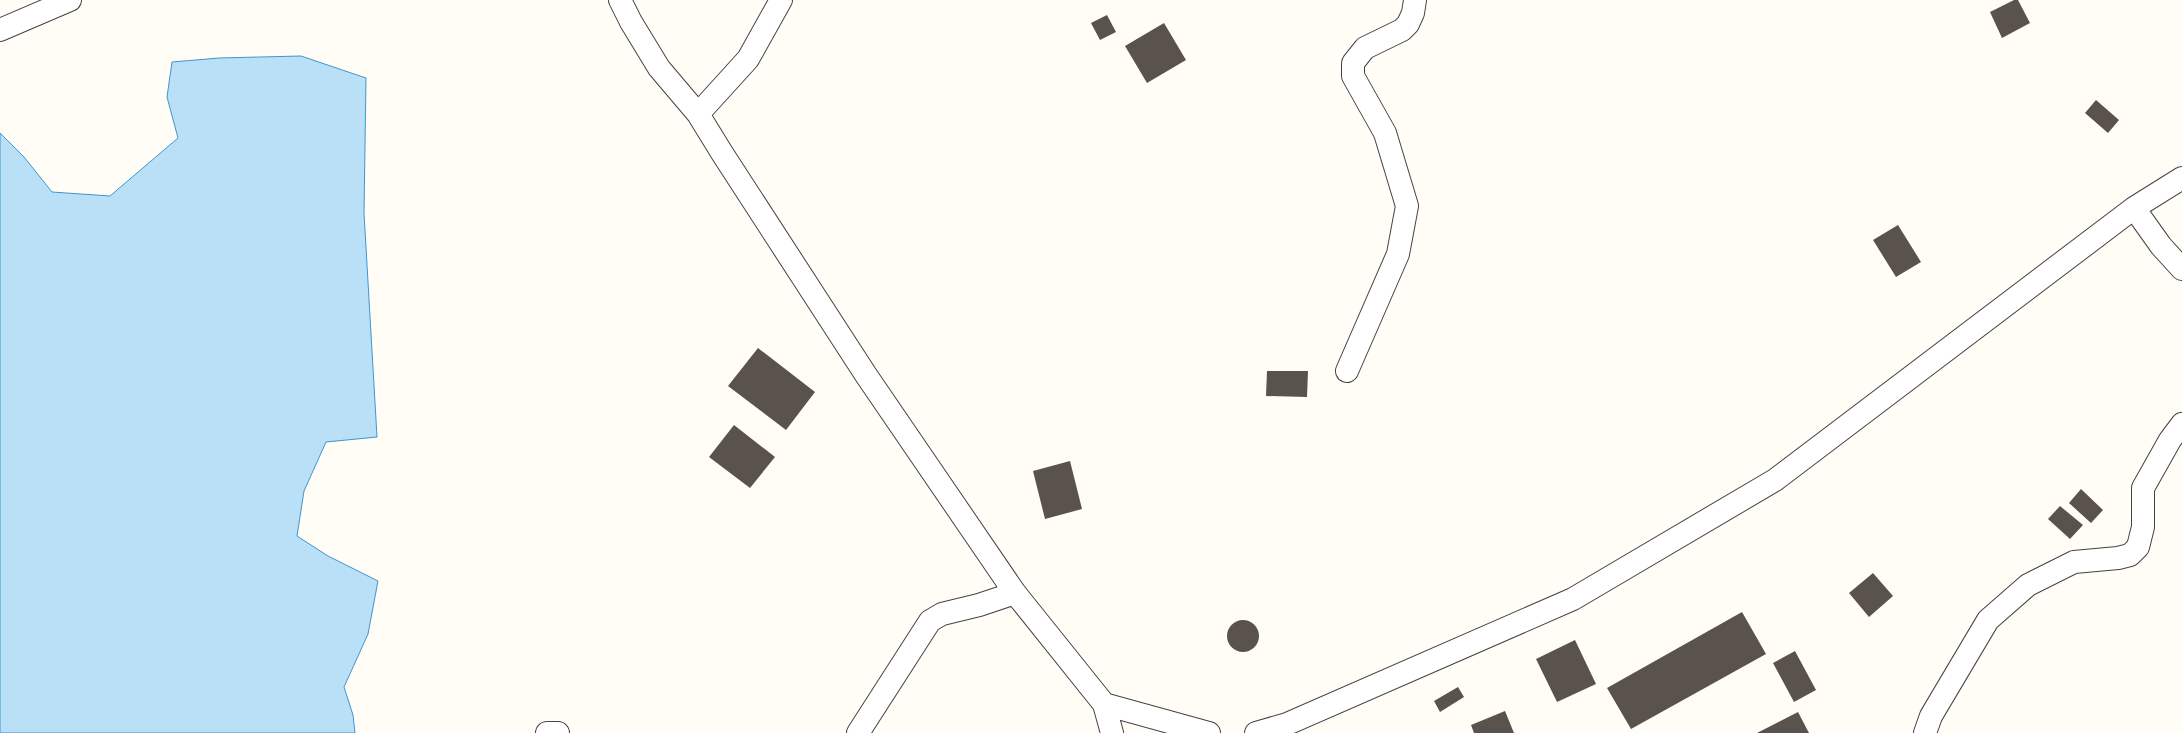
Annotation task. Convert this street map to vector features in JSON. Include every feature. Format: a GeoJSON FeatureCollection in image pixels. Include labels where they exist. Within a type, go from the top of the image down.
{"type":"FeatureCollection","features":[{"type":"Feature","properties":{"kind":"street"},"geometry":{"type":"LineString","coordinates":[[0,30],[70,0]]}},
{"type":"Feature","properties":{"kind":"street"},"geometry":{"type":"LineString","coordinates":[[620,0],[631,22],[659,68],[698,114],[722,154],[862,369],[1015,593],[1104,704],[1112,733]]}},
{"type":"Feature","properties":{"kind":"street"},"geometry":{"type":"LineString","coordinates":[[698,114],[748,59],[781,0]]}},
{"type":"Feature","properties":{"kind":"street"},"geometry":{"type":"LineString","coordinates":[[1347,371],[1398,254],[1407,206],[1385,133],[1353,76],[1353,63],[1365,48],[1402,30],[1408,24],[1413,13],[1415,0]]}},
{"type":"Feature","properties":{"kind":"street"},"geometry":{"type":"LineString","coordinates":[[1256,733],[1287,724],[1573,599],[1775,480],[2134,208],[2182,178]]}},
{"type":"Feature","properties":{"kind":"street"},"geometry":{"type":"LineString","coordinates":[[2134,208],[2162,246],[2182,269]]}},
{"type":"Feature","properties":{"kind":"street"},"geometry":{"type":"LineString","coordinates":[[1925,733],[1931,716],[1988,620],[2005,605],[2028,585],[2074,562],[2118,558],[2130,555],[2138,547],[2143,527],[2143,488],[2170,440],[2182,424]]}},
{"type":"Feature","properties":{"kind":"street"},"geometry":{"type":"LineString","coordinates":[[858,733],[930,621],[942,614],[979,605],[1015,593]]}},
{"type":"Feature","properties":{"kind":"street"},"geometry":{"type":"LineString","coordinates":[[1104,704],[1209,733]]}},
{"type":"Feature","properties":{"kind":"street"},"geometry":{"type":"LineString","coordinates":[[547,733],[558,733]]}},
{"type":"Feature","properties":{"kind":"water"},"geometry":{"type":"Polygon","coordinates":[[[301,56],[366,78],[364,213],[377,437],[326,442],[304,491],[297,536],[328,556],[378,581],[368,634],[344,687],[353,715],[355,733],[0,733],[0,133],[24,157],[52,192],[110,196],[178,138],[167,97],[172,62],[219,58],[301,56]]]}},
{"type":"Feature","properties":{"kind":"building"},"geometry":{"type":"Polygon","coordinates":[[[2014,0],[2018,0],[2030,23],[2002,38],[1990,12],[2014,0]]]}},
{"type":"Feature","properties":{"kind":"building"},"geometry":{"type":"Polygon","coordinates":[[[1107,15],[1116,32],[1100,40],[1091,23],[1107,15]]]}},
{"type":"Feature","properties":{"kind":"building"},"geometry":{"type":"Polygon","coordinates":[[[1164,23],[1186,60],[1147,83],[1125,46],[1164,23]]]}},
{"type":"Feature","properties":{"kind":"building"},"geometry":{"type":"Polygon","coordinates":[[[2096,100],[2119,120],[2108,133],[2085,113],[2096,100]]]}},
{"type":"Feature","properties":{"kind":"building"},"geometry":{"type":"Polygon","coordinates":[[[1898,225],[1921,262],[1896,277],[1873,240],[1898,225]]]}},
{"type":"Feature","properties":{"kind":"building"},"geometry":{"type":"Polygon","coordinates":[[[758,348],[815,392],[786,430],[728,386],[758,348]]]}},
{"type":"Feature","properties":{"kind":"building"},"geometry":{"type":"Polygon","coordinates":[[[1267,371],[1308,371],[1307,397],[1266,396],[1267,371]]]}},
{"type":"Feature","properties":{"kind":"building"},"geometry":{"type":"Polygon","coordinates":[[[734,425],[775,457],[750,488],[709,457],[734,425]]]}},
{"type":"Feature","properties":{"kind":"building"},"geometry":{"type":"Polygon","coordinates":[[[1070,461],[1082,509],[1045,519],[1033,471],[1070,461]]]}},
{"type":"Feature","properties":{"kind":"building"},"geometry":{"type":"Polygon","coordinates":[[[2081,489],[2103,510],[2091,523],[2069,503],[2081,489]]]}},
{"type":"Feature","properties":{"kind":"building"},"geometry":{"type":"Polygon","coordinates":[[[2060,506],[2083,525],[2070,539],[2048,519],[2060,506]]]}},
{"type":"Feature","properties":{"kind":"building"},"geometry":{"type":"Polygon","coordinates":[[[1873,573],[1893,596],[1869,617],[1849,593],[1873,573]]]}},
{"type":"Feature","properties":{"kind":"building"},"geometry":{"type":"Polygon","coordinates":[[[1742,612],[1766,654],[1631,729],[1607,688],[1742,612]]]}},
{"type":"Feature","properties":{"kind":"building"},"geometry":{"type":"Polygon","coordinates":[[[1240,620],[1246,620],[1256,627],[1259,636],[1258,642],[1252,649],[1246,652],[1240,652],[1230,645],[1227,639],[1227,633],[1234,623],[1240,620]]]}},
{"type":"Feature","properties":{"kind":"building"},"geometry":{"type":"Polygon","coordinates":[[[1575,640],[1596,684],[1557,702],[1536,659],[1575,640]]]}},
{"type":"Feature","properties":{"kind":"building"},"geometry":{"type":"Polygon","coordinates":[[[1795,651],[1816,690],[1794,702],[1773,663],[1795,651]]]}},
{"type":"Feature","properties":{"kind":"building"},"geometry":{"type":"Polygon","coordinates":[[[1458,687],[1464,697],[1440,712],[1434,701],[1458,687]]]}},
{"type":"Feature","properties":{"kind":"building"},"geometry":{"type":"Polygon","coordinates":[[[1505,711],[1514,733],[1474,733],[1471,725],[1505,711]]]}},
{"type":"Feature","properties":{"kind":"building"},"geometry":{"type":"Polygon","coordinates":[[[1798,712],[1809,733],[1757,733],[1798,712]]]}}]}
